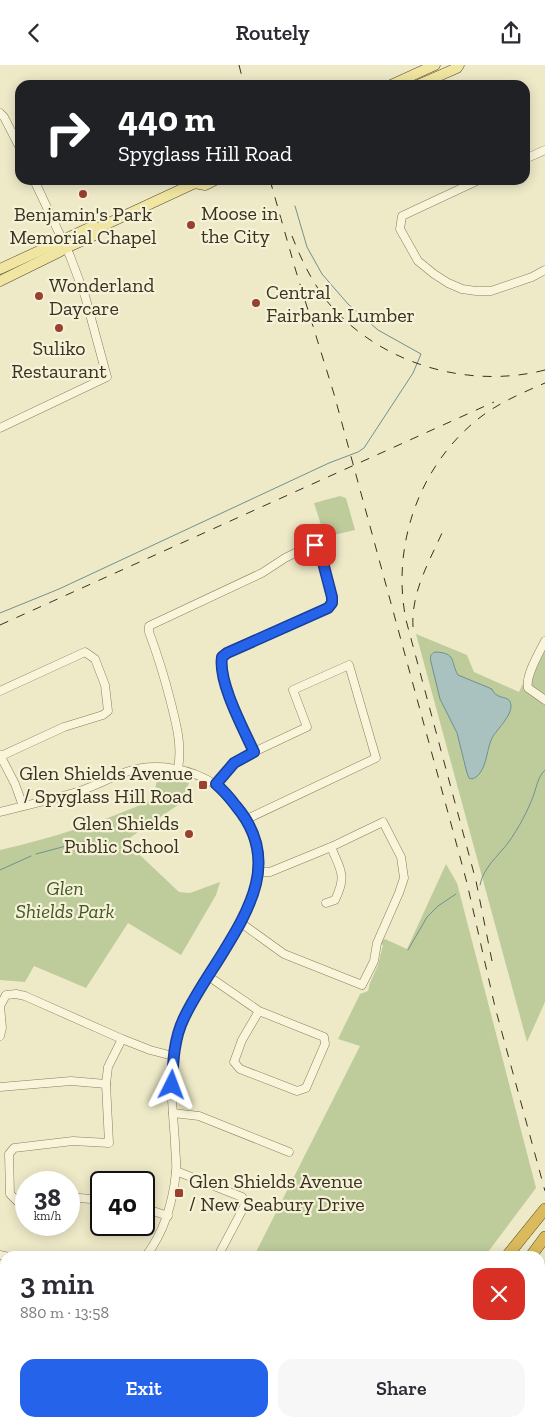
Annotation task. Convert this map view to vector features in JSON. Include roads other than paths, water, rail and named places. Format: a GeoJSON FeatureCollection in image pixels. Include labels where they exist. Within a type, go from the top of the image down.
{"type":"FeatureCollection","features":[{"type":"Feature","properties":{"kind":"highway"},"geometry":{"type":"LineString","coordinates":[[511,1251],[545,1209]]}},
{"type":"Feature","properties":{"kind":"highway"},"geometry":{"type":"LineString","coordinates":[[534,1251],[545,1237]]}},
{"type":"Feature","properties":{"kind":"main road"},"geometry":{"type":"LineString","coordinates":[[400,80],[423,67],[435,65]]}},
{"type":"Feature","properties":{"kind":"main road"},"geometry":{"type":"LineString","coordinates":[[435,80],[459,65]]}},
{"type":"Feature","properties":{"kind":"main road"},"geometry":{"type":"LineString","coordinates":[[0,269],[64,244],[91,227],[98,228],[190,185]]}},
{"type":"Feature","properties":{"kind":"main road"},"geometry":{"type":"LineString","coordinates":[[0,281],[59,252],[64,244]]}},
{"type":"Feature","properties":{"kind":"street"},"geometry":{"type":"LineString","coordinates":[[423,67],[429,80]]}},
{"type":"Feature","properties":{"kind":"street"},"geometry":{"type":"LineString","coordinates":[[0,113],[15,138]]}},
{"type":"Feature","properties":{"kind":"street"},"geometry":{"type":"LineString","coordinates":[[530,157],[545,150]]}},
{"type":"Feature","properties":{"kind":"street"},"geometry":{"type":"LineString","coordinates":[[0,428],[107,377],[85,296],[64,244],[36,185]]}},
{"type":"Feature","properties":{"kind":"street"},"geometry":{"type":"LineString","coordinates":[[467,185],[402,216],[400,229],[418,261],[448,283],[462,289],[476,291],[491,291],[532,277],[545,270]]}},
{"type":"Feature","properties":{"kind":"street"},"geometry":{"type":"LineString","coordinates":[[178,769],[180,758],[179,735],[162,666],[149,632],[149,626],[262,573],[284,557],[315,545],[320,551],[332,597],[332,603],[328,608],[227,653],[222,657],[221,665],[227,689],[254,752]]}},
{"type":"Feature","properties":{"kind":"street"},"geometry":{"type":"LineString","coordinates":[[545,641],[526,683],[528,688],[545,700]]}},
{"type":"Feature","properties":{"kind":"street"},"geometry":{"type":"LineString","coordinates":[[0,691],[86,652],[95,659],[105,685],[108,711],[103,715],[64,727],[0,755],[23,806]]}},
{"type":"Feature","properties":{"kind":"street"},"geometry":{"type":"LineString","coordinates":[[216,784],[234,763],[307,727],[293,690],[349,665],[376,758],[247,819]]}},
{"type":"Feature","properties":{"kind":"street"},"geometry":{"type":"LineString","coordinates":[[0,812],[78,792],[127,772],[150,767],[178,769],[216,784],[223,790],[247,819],[257,845],[259,872],[252,898],[241,923],[184,1019],[173,1056],[172,1085],[176,1171],[168,1216],[150,1251]]}},
{"type":"Feature","properties":{"kind":"street"},"geometry":{"type":"LineString","coordinates":[[241,923],[284,954],[362,985],[374,961],[377,943],[404,877],[402,857],[383,822],[331,847],[270,872],[259,872]]}},
{"type":"Feature","properties":{"kind":"street"},"geometry":{"type":"LineString","coordinates":[[326,903],[335,900],[342,881],[342,875],[331,847]]}},
{"type":"Feature","properties":{"kind":"street"},"geometry":{"type":"LineString","coordinates":[[208,976],[259,1011],[324,1037],[325,1044],[306,1088],[297,1091],[240,1069],[234,1062],[242,1039],[259,1011]]}},
{"type":"Feature","properties":{"kind":"street"},"geometry":{"type":"LineString","coordinates":[[0,1036],[2,1028],[0,1006],[6,995],[16,994],[25,996],[122,1039],[150,1050],[173,1056]]}},
{"type":"Feature","properties":{"kind":"street"},"geometry":{"type":"LineString","coordinates":[[15,1199],[10,1194],[9,1154],[14,1148],[73,1141],[109,1143],[106,1084],[108,1067],[122,1039]]}},
{"type":"Feature","properties":{"kind":"street"},"geometry":{"type":"LineString","coordinates":[[0,1087],[71,1081],[106,1084]]}},
{"type":"Feature","properties":{"kind":"street"},"geometry":{"type":"LineString","coordinates":[[173,1113],[198,1115],[289,1152]]}},
{"type":"Feature","properties":{"kind":"street"},"geometry":{"type":"LineString","coordinates":[[176,1171],[242,1197],[246,1203],[221,1251]]}},
{"type":"Feature","properties":{"kind":"street"},"geometry":{"type":"LineString","coordinates":[[155,1212],[168,1216]]}},
{"type":"Feature","properties":{"kind":"water"},"geometry":{"type":"Polygon","coordinates":[[[435,652],[450,656],[458,675],[492,689],[499,696],[509,700],[511,705],[509,714],[492,738],[481,772],[472,779],[469,778],[467,773],[457,733],[440,699],[430,659],[431,655],[435,652]]]}},
{"type":"Feature","properties":{"kind":"waterway"},"geometry":{"type":"LineString","coordinates":[[0,613],[59,589],[364,448],[413,373],[421,354],[378,330],[348,304],[322,274],[307,247],[295,206]]}},
{"type":"Feature","properties":{"kind":"waterway"},"geometry":{"type":"LineString","coordinates":[[480,885],[484,873],[519,826],[532,800],[539,778],[545,770]]}},
{"type":"Feature","properties":{"kind":"waterway"},"geometry":{"type":"LineString","coordinates":[[36,854],[91,841]]}},
{"type":"Feature","properties":{"kind":"waterway"},"geometry":{"type":"LineString","coordinates":[[0,870],[31,856]]}},
{"type":"Feature","properties":{"kind":"waterway"},"geometry":{"type":"LineString","coordinates":[[408,950],[427,917],[438,906],[456,894]]}},
{"type":"Feature","properties":{"kind":"railway"},"geometry":{"type":"LineString","coordinates":[[239,65],[243,80]]}},
{"type":"Feature","properties":{"kind":"railway"},"geometry":{"type":"LineString","coordinates":[[271,185],[334,394],[450,820],[467,883],[495,1007],[545,1191]]}},
{"type":"Feature","properties":{"kind":"railway"},"geometry":{"type":"LineString","coordinates":[[292,236],[307,269],[326,300],[347,322],[371,340],[397,355],[425,366],[455,373],[485,376],[515,375],[545,370]]}},
{"type":"Feature","properties":{"kind":"railway"},"geometry":{"type":"LineString","coordinates":[[492,961],[476,881],[406,620],[402,592],[403,564],[407,536],[414,509],[425,484],[457,438],[486,413],[510,399],[545,383]]}},
{"type":"Feature","properties":{"kind":"railway"},"geometry":{"type":"LineString","coordinates":[[0,625],[494,402]]}},
{"type":"Feature","properties":{"kind":"railway"},"geometry":{"type":"LineString","coordinates":[[413,627],[413,614],[418,590],[426,567],[442,533]]}},
{"type":"Feature","properties":{"kind":"place","name":"Benjamin's Park Memorial Chapel"},"geometry":{"type":"Point","coordinates":[83,194]}},
{"type":"Feature","properties":{"kind":"place","name":"Moose in the City"},"geometry":{"type":"Point","coordinates":[191,225]}},
{"type":"Feature","properties":{"kind":"place","name":"Wonderland Daycare"},"geometry":{"type":"Point","coordinates":[39,296]}},
{"type":"Feature","properties":{"kind":"place","name":"Central Fairbank Lumber"},"geometry":{"type":"Point","coordinates":[256,303]}},
{"type":"Feature","properties":{"kind":"place","name":"Suliko Restaurant"},"geometry":{"type":"Point","coordinates":[59,328]}},
{"type":"Feature","properties":{"kind":"place","name":"Glen Shields Avenue / Spyglass Hill Road"},"geometry":{"type":"Point","coordinates":[203,785]}},
{"type":"Feature","properties":{"kind":"place","name":"Glen Shields Public School"},"geometry":{"type":"Point","coordinates":[189,834]}},
{"type":"Feature","properties":{"kind":"place","name":"Glen Shields Avenue / New Seabury Drive"},"geometry":{"type":"Point","coordinates":[179,1193]}},
{"type":"Feature","properties":{"kind":"park label","name":"Glen Shields Park"},"geometry":{"type":"Point","coordinates":[65,900]}}]}
